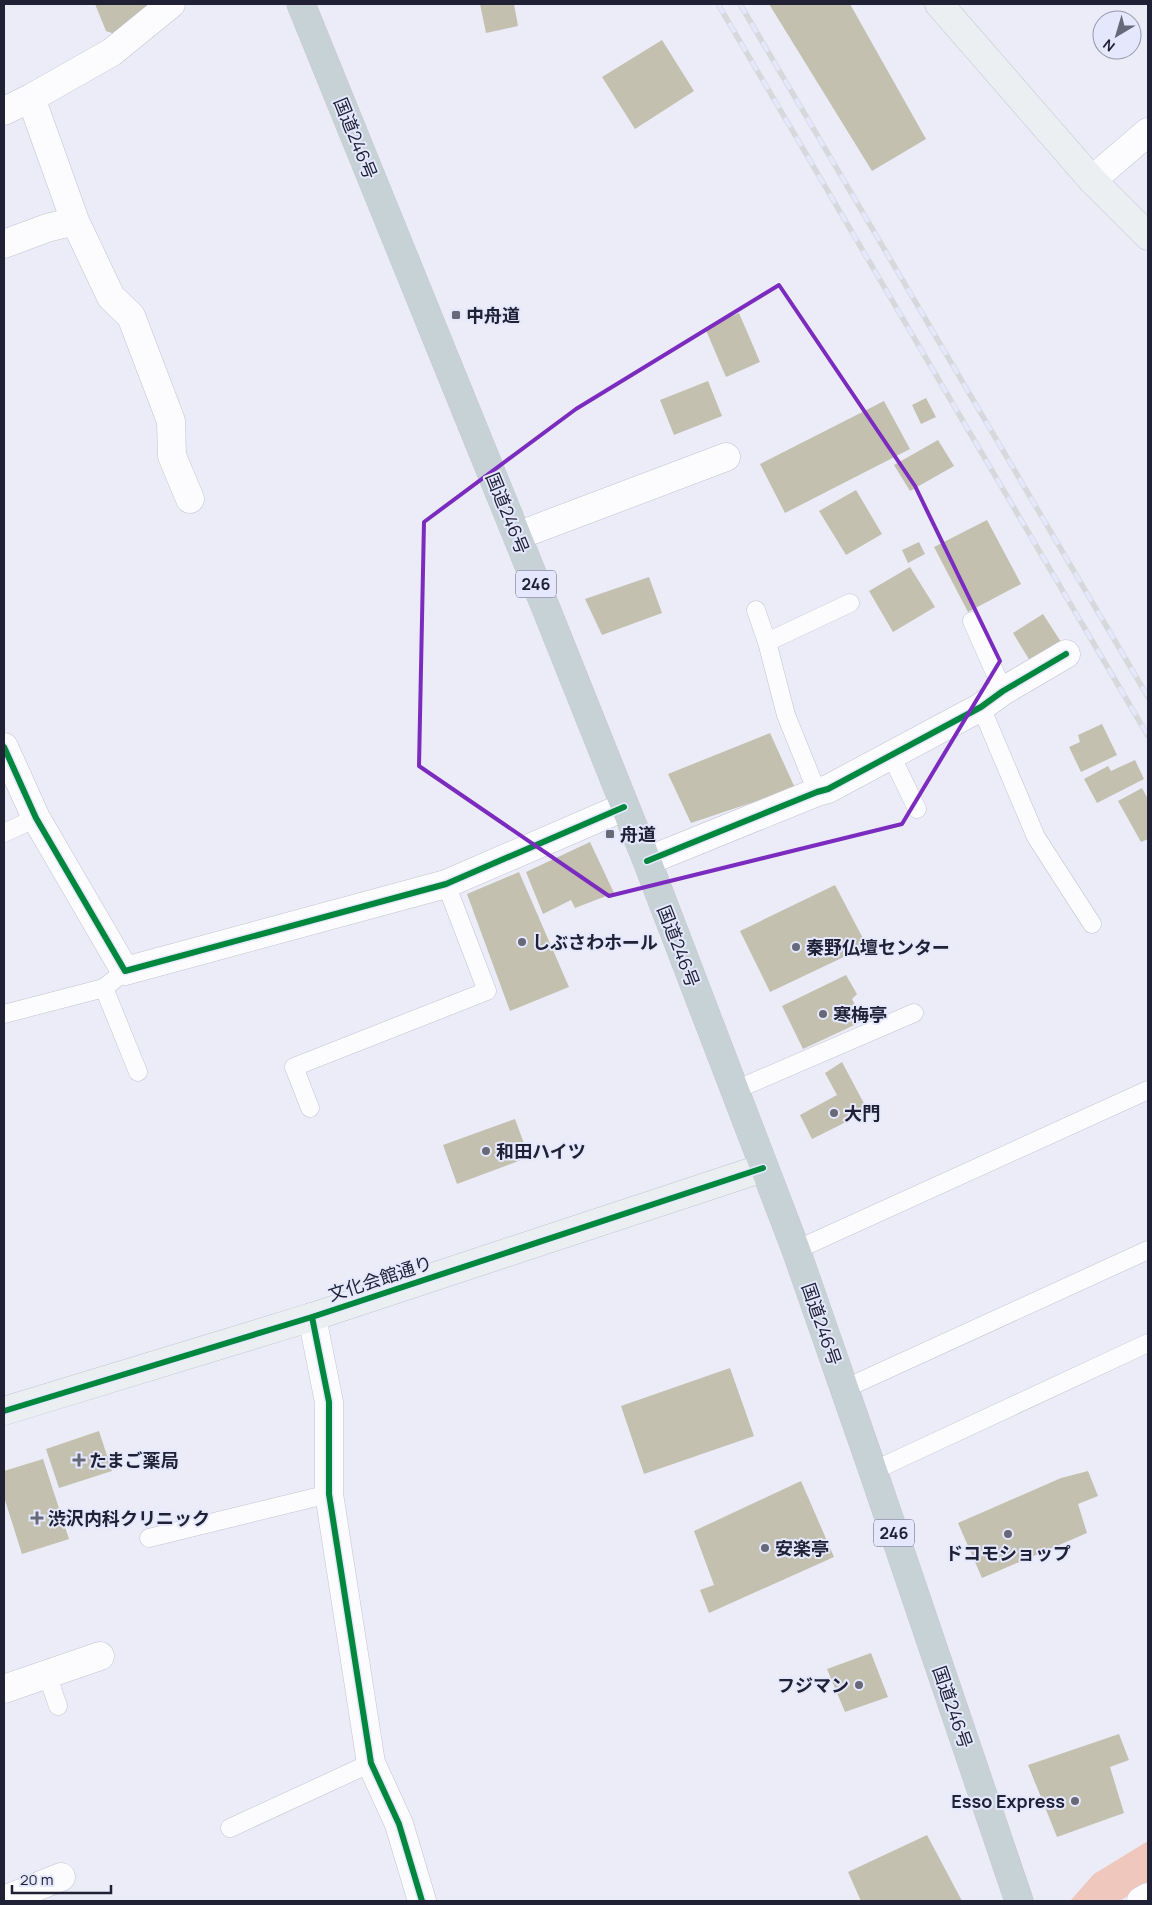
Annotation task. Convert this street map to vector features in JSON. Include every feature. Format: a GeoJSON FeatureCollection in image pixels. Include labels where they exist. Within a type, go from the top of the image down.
{"type":"FeatureCollection","features":[{"type":"Feature","properties":{"kind":"highway","name":"国道246号"},"geometry":{"type":"LineString","coordinates":[[301,4],[647,861],[796,1250],[1019,1901]]}},
{"type":"Feature","properties":{"kind":"street"},"geometry":{"type":"LineString","coordinates":[[4,111],[31,98],[112,52],[171,4]]}},
{"type":"Feature","properties":{"kind":"street"},"geometry":{"type":"LineString","coordinates":[[939,4],[1092,180],[1148,236]]}},
{"type":"Feature","properties":{"kind":"street"},"geometry":{"type":"LineString","coordinates":[[31,98],[75,222],[111,297],[131,316],[171,420],[172,456],[190,499]]}},
{"type":"Feature","properties":{"kind":"street"},"geometry":{"type":"LineString","coordinates":[[1092,180],[1148,132]]}},
{"type":"Feature","properties":{"kind":"street"},"geometry":{"type":"LineString","coordinates":[[4,244],[47,228],[75,222]]}},
{"type":"Feature","properties":{"kind":"street"},"geometry":{"type":"LineString","coordinates":[[517,536],[726,457]]}},
{"type":"Feature","properties":{"kind":"street"},"geometry":{"type":"LineString","coordinates":[[647,861],[828,789],[981,707],[1003,691],[1066,654]]}},
{"type":"Feature","properties":{"kind":"street"},"geometry":{"type":"LineString","coordinates":[[4,747],[36,818],[125,970],[446,884],[624,807]]}},
{"type":"Feature","properties":{"kind":"street","name":"文化会館通り"},"geometry":{"type":"LineString","coordinates":[[4,1411],[312,1317],[763,1168]]}},
{"type":"Feature","properties":{"kind":"street"},"geometry":{"type":"LineString","coordinates":[[312,1317],[329,1402],[329,1494],[371,1763],[399,1824],[422,1901]]}},
{"type":"Feature","properties":{"kind":"street"},"geometry":{"type":"LineString","coordinates":[[4,1689],[100,1656]]}},
{"type":"Feature","properties":{"kind":"street"},"geometry":{"type":"LineString","coordinates":[[4,1900],[61,1877]]}},
{"type":"Feature","properties":{"kind":"street"},"geometry":{"type":"LineString","coordinates":[[1141,1901],[1148,1897]]}},
{"type":"Feature","properties":{"kind":"lane"},"geometry":{"type":"LineString","coordinates":[[767,642],[850,603]]}},
{"type":"Feature","properties":{"kind":"lane"},"geometry":{"type":"LineString","coordinates":[[756,610],[767,642],[786,715],[817,792]]}},
{"type":"Feature","properties":{"kind":"lane"},"geometry":{"type":"LineString","coordinates":[[972,621],[1003,691]]}},
{"type":"Feature","properties":{"kind":"lane"},"geometry":{"type":"LineString","coordinates":[[981,707],[1036,837],[1092,924]]}},
{"type":"Feature","properties":{"kind":"lane"},"geometry":{"type":"LineString","coordinates":[[891,755],[916,809]]}},
{"type":"Feature","properties":{"kind":"lane"},"geometry":{"type":"LineString","coordinates":[[4,833],[36,818]]}},
{"type":"Feature","properties":{"kind":"lane"},"geometry":{"type":"LineString","coordinates":[[310,1108],[294,1067],[487,991],[446,884]]}},
{"type":"Feature","properties":{"kind":"lane"},"geometry":{"type":"LineString","coordinates":[[4,1014],[104,988],[125,970]]}},
{"type":"Feature","properties":{"kind":"lane"},"geometry":{"type":"LineString","coordinates":[[104,988],[138,1072]]}},
{"type":"Feature","properties":{"kind":"lane"},"geometry":{"type":"LineString","coordinates":[[734,1091],[914,1013]]}},
{"type":"Feature","properties":{"kind":"lane"},"geometry":{"type":"LineString","coordinates":[[796,1250],[1148,1090]]}},
{"type":"Feature","properties":{"kind":"lane"},"geometry":{"type":"LineString","coordinates":[[844,1390],[1148,1250]]}},
{"type":"Feature","properties":{"kind":"lane"},"geometry":{"type":"LineString","coordinates":[[873,1471],[1148,1343]]}},
{"type":"Feature","properties":{"kind":"lane"},"geometry":{"type":"LineString","coordinates":[[149,1538],[329,1494]]}},
{"type":"Feature","properties":{"kind":"lane"},"geometry":{"type":"LineString","coordinates":[[47,1674],[58,1706]]}},
{"type":"Feature","properties":{"kind":"lane"},"geometry":{"type":"LineString","coordinates":[[230,1828],[371,1763]]}},
{"type":"Feature","properties":{"kind":"highlighted area"},"geometry":{"type":"Polygon","coordinates":[[[779,285],[915,486],[1000,661],[902,824],[609,896],[419,766],[424,522],[576,409],[779,285]]]}},
{"type":"Feature","properties":{"kind":"shaded area"},"geometry":{"type":"Polygon","coordinates":[[[1148,1841],[1148,1882],[1120,1901],[1070,1901],[1094,1874],[1148,1841]]]}},
{"type":"Feature","properties":{"kind":"building"},"geometry":{"type":"Polygon","coordinates":[[[95,4],[154,4],[117,35],[106,31],[95,4]]]}},
{"type":"Feature","properties":{"kind":"building"},"geometry":{"type":"Polygon","coordinates":[[[480,4],[514,4],[518,26],[486,33],[480,4]]]}},
{"type":"Feature","properties":{"kind":"building"},"geometry":{"type":"Polygon","coordinates":[[[769,4],[850,4],[926,139],[872,171],[769,4]]]}},
{"type":"Feature","properties":{"kind":"building"},"geometry":{"type":"Polygon","coordinates":[[[662,40],[694,91],[635,129],[602,77],[662,40]]]}},
{"type":"Feature","properties":{"kind":"building"},"geometry":{"type":"Polygon","coordinates":[[[739,313],[760,362],[726,377],[705,328],[739,313]]]}},
{"type":"Feature","properties":{"kind":"building"},"geometry":{"type":"Polygon","coordinates":[[[708,381],[722,416],[674,435],[660,400],[708,381]]]}},
{"type":"Feature","properties":{"kind":"building"},"geometry":{"type":"Polygon","coordinates":[[[926,398],[936,417],[921,424],[912,405],[926,398]]]}},
{"type":"Feature","properties":{"kind":"building"},"geometry":{"type":"Polygon","coordinates":[[[884,401],[910,449],[785,513],[760,464],[884,401]]]}},
{"type":"Feature","properties":{"kind":"building"},"geometry":{"type":"Polygon","coordinates":[[[938,440],[954,466],[910,491],[894,465],[938,440]]]}},
{"type":"Feature","properties":{"kind":"building"},"geometry":{"type":"Polygon","coordinates":[[[856,490],[882,534],[846,555],[819,511],[856,490]]]}},
{"type":"Feature","properties":{"kind":"building"},"geometry":{"type":"Polygon","coordinates":[[[987,520],[1021,584],[968,612],[934,547],[987,520]]]}},
{"type":"Feature","properties":{"kind":"building"},"geometry":{"type":"Polygon","coordinates":[[[919,542],[925,554],[908,563],[902,550],[919,542]]]}},
{"type":"Feature","properties":{"kind":"building"},"geometry":{"type":"Polygon","coordinates":[[[910,567],[935,607],[893,632],[869,591],[910,567]]]}},
{"type":"Feature","properties":{"kind":"building"},"geometry":{"type":"Polygon","coordinates":[[[649,577],[662,613],[602,635],[585,599],[649,577]]]}},
{"type":"Feature","properties":{"kind":"building"},"geometry":{"type":"Polygon","coordinates":[[[1043,614],[1061,642],[1030,661],[1013,633],[1043,614]]]}},
{"type":"Feature","properties":{"kind":"building"},"geometry":{"type":"Polygon","coordinates":[[[1102,724],[1117,755],[1081,772],[1069,747],[1080,742],[1078,735],[1102,724]]]}},
{"type":"Feature","properties":{"kind":"building"},"geometry":{"type":"Polygon","coordinates":[[[770,733],[795,788],[691,823],[668,774],[770,733]]]}},
{"type":"Feature","properties":{"kind":"building"},"geometry":{"type":"Polygon","coordinates":[[[1135,760],[1144,779],[1097,803],[1084,779],[1108,766],[1111,771],[1135,760]]]}},
{"type":"Feature","properties":{"kind":"building"},"geometry":{"type":"Polygon","coordinates":[[[1142,788],[1148,799],[1148,839],[1141,842],[1118,801],[1142,788]]]}},
{"type":"Feature","properties":{"kind":"building"},"geometry":{"type":"Polygon","coordinates":[[[590,842],[614,893],[575,908],[571,900],[543,914],[526,872],[590,842]]]}},
{"type":"Feature","properties":{"kind":"building"},"geometry":{"type":"Polygon","coordinates":[[[519,872],[569,987],[510,1011],[467,894],[519,872]]]}},
{"type":"Feature","properties":{"kind":"building"},"geometry":{"type":"Polygon","coordinates":[[[835,885],[867,946],[770,992],[740,931],[835,885]]]}},
{"type":"Feature","properties":{"kind":"building"},"geometry":{"type":"Polygon","coordinates":[[[846,975],[857,994],[852,999],[863,1021],[803,1049],[782,1006],[846,975]]]}},
{"type":"Feature","properties":{"kind":"building"},"geometry":{"type":"Polygon","coordinates":[[[842,1062],[868,1111],[812,1139],[800,1115],[837,1095],[825,1073],[842,1062]]]}},
{"type":"Feature","properties":{"kind":"building","name":"和田ハイツ"},"geometry":{"type":"Polygon","coordinates":[[[515,1119],[529,1157],[457,1184],[443,1145],[515,1119]]]}},
{"type":"Feature","properties":{"kind":"building"},"geometry":{"type":"Polygon","coordinates":[[[730,1368],[754,1436],[644,1474],[621,1406],[730,1368]]]}},
{"type":"Feature","properties":{"kind":"building","name":"たまご薬局"},"geometry":{"type":"Polygon","coordinates":[[[99,1431],[112,1471],[59,1488],[46,1449],[99,1431]]]}},
{"type":"Feature","properties":{"kind":"building","name":"渋沢内科クリニック"},"geometry":{"type":"Polygon","coordinates":[[[43,1459],[69,1539],[22,1554],[4,1497],[4,1471],[43,1459]]]}},
{"type":"Feature","properties":{"kind":"building"},"geometry":{"type":"Polygon","coordinates":[[[1088,1471],[1098,1496],[1078,1504],[1087,1533],[982,1578],[958,1523],[1061,1478],[1088,1471]]]}},
{"type":"Feature","properties":{"kind":"building"},"geometry":{"type":"Polygon","coordinates":[[[801,1481],[834,1557],[709,1613],[700,1590],[714,1585],[694,1531],[801,1481]]]}},
{"type":"Feature","properties":{"kind":"building"},"geometry":{"type":"Polygon","coordinates":[[[871,1653],[888,1697],[845,1712],[827,1669],[871,1653]]]}},
{"type":"Feature","properties":{"kind":"building"},"geometry":{"type":"Polygon","coordinates":[[[1119,1734],[1129,1760],[1110,1767],[1124,1813],[1057,1837],[1028,1765],[1119,1734]]]}},
{"type":"Feature","properties":{"kind":"building"},"geometry":{"type":"Polygon","coordinates":[[[927,1835],[962,1901],[861,1901],[848,1872],[927,1835]]]}},
{"type":"Feature","properties":{"kind":"railway"},"geometry":{"type":"LineString","coordinates":[[718,4],[1148,736]]}},
{"type":"Feature","properties":{"kind":"railway"},"geometry":{"type":"LineString","coordinates":[[740,4],[1148,697]]}},
{"type":"Feature","properties":{"kind":"cycle path"},"geometry":{"type":"LineString","coordinates":[[647,861],[828,789],[981,707],[1003,691],[1066,654]]}},
{"type":"Feature","properties":{"kind":"cycle path"},"geometry":{"type":"LineString","coordinates":[[4,747],[36,818],[125,971],[446,884],[624,807]]}},
{"type":"Feature","properties":{"kind":"cycle path"},"geometry":{"type":"LineString","coordinates":[[4,1411],[312,1317],[763,1168]]}},
{"type":"Feature","properties":{"kind":"cycle path"},"geometry":{"type":"LineString","coordinates":[[312,1317],[329,1402],[329,1494],[371,1763],[399,1824],[422,1901]]}},
{"type":"Feature","properties":{"kind":"place","name":"中舟道"},"geometry":{"type":"Point","coordinates":[456,315]}},
{"type":"Feature","properties":{"kind":"place","name":"舟道"},"geometry":{"type":"Point","coordinates":[610,834]}},
{"type":"Feature","properties":{"kind":"place","name":"しぶさわホール"},"geometry":{"type":"Point","coordinates":[522,942]}},
{"type":"Feature","properties":{"kind":"place","name":"秦野仏壇センター"},"geometry":{"type":"Point","coordinates":[796,947]}},
{"type":"Feature","properties":{"kind":"place","name":"寒梅亭"},"geometry":{"type":"Point","coordinates":[823,1014]}},
{"type":"Feature","properties":{"kind":"place","name":"大門"},"geometry":{"type":"Point","coordinates":[834,1113]}},
{"type":"Feature","properties":{"kind":"place","name":"和田ハイツ"},"geometry":{"type":"Point","coordinates":[486,1151]}},
{"type":"Feature","properties":{"kind":"place","name":"たまご薬局"},"geometry":{"type":"Point","coordinates":[79,1460]}},
{"type":"Feature","properties":{"kind":"place","name":"渋沢内科クリニック"},"geometry":{"type":"Point","coordinates":[37,1518]}},
{"type":"Feature","properties":{"kind":"place","name":"ドコモショップ"},"geometry":{"type":"Point","coordinates":[1008,1534]}},
{"type":"Feature","properties":{"kind":"place","name":"安楽亭"},"geometry":{"type":"Point","coordinates":[765,1548]}},
{"type":"Feature","properties":{"kind":"place","name":"フジマン"},"geometry":{"type":"Point","coordinates":[859,1685]}},
{"type":"Feature","properties":{"kind":"place","name":"Esso Express"},"geometry":{"type":"Point","coordinates":[1075,1801]}}]}
